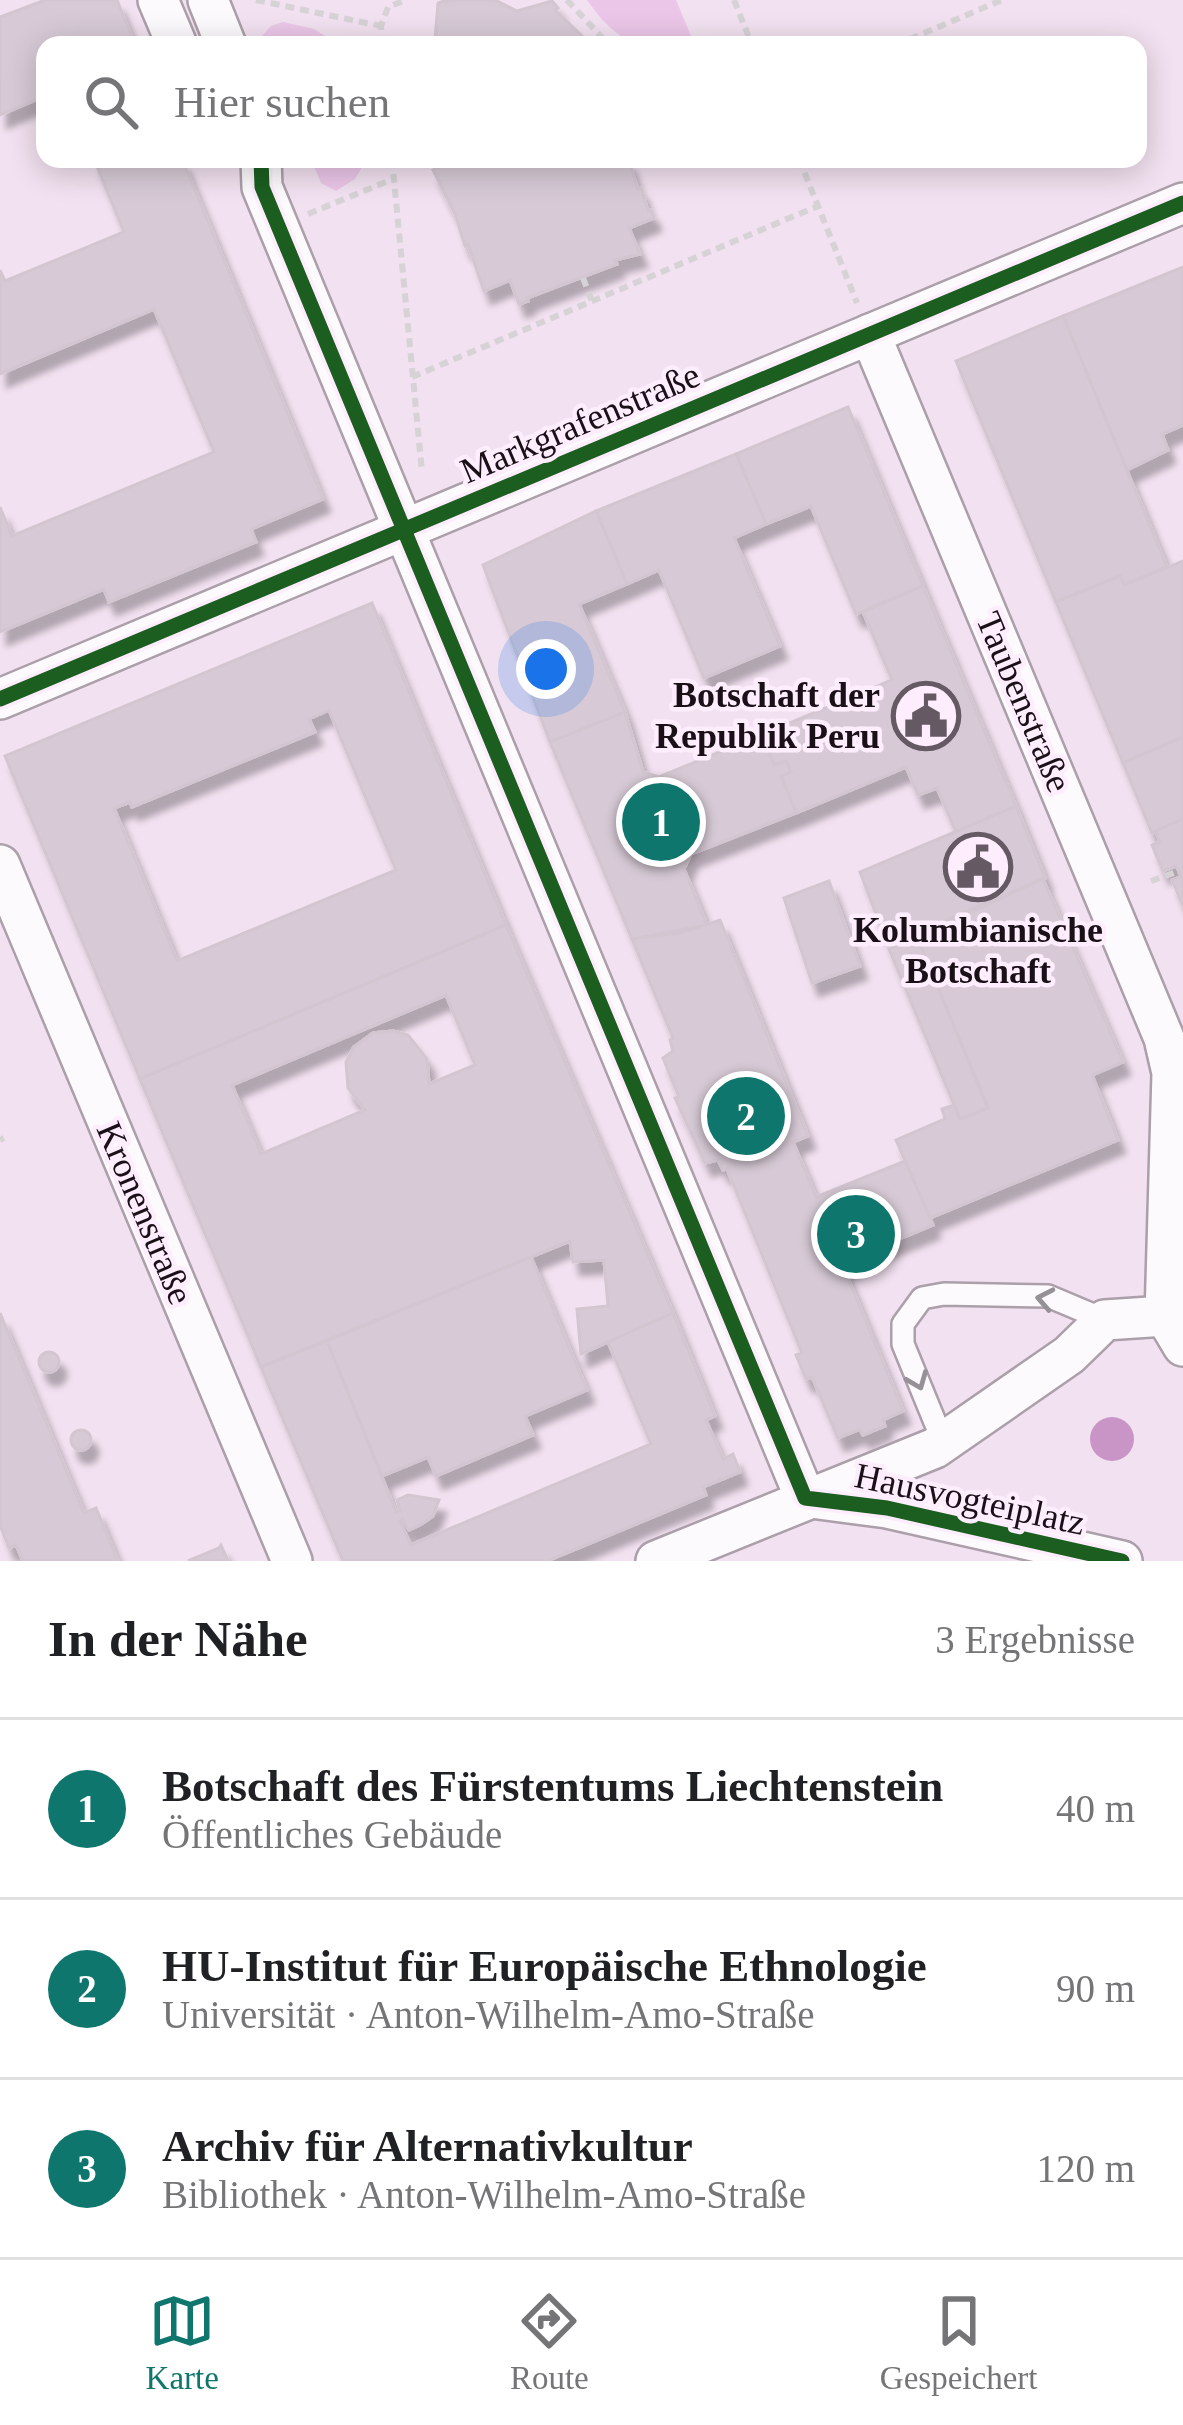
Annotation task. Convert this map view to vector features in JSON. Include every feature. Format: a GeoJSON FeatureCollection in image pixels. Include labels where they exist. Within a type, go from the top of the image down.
{"type":"FeatureCollection","features":[{"type":"Feature","properties":{"kind":"street"},"geometry":{"type":"LineString","coordinates":[[158,0],[173,36]]}},
{"type":"Feature","properties":{"kind":"street"},"geometry":{"type":"LineString","coordinates":[[208,0],[222,36]]}},
{"type":"Feature","properties":{"kind":"street"},"geometry":{"type":"LineString","coordinates":[[262,173],[278,226],[806,1498],[656,1561]]}},
{"type":"Feature","properties":{"kind":"street","name":"Markgrafenstraße"},"geometry":{"type":"LineString","coordinates":[[0,699],[404,528],[864,320],[1183,203]]}},
{"type":"Feature","properties":{"kind":"street","name":"Taubenstraße"},"geometry":{"type":"LineString","coordinates":[[864,320],[1164,1038],[1172,1072],[1174,1331]]}},
{"type":"Feature","properties":{"kind":"street","name":"Kronenstraße"},"geometry":{"type":"LineString","coordinates":[[0,865],[292,1561]]}},
{"type":"Feature","properties":{"kind":"street"},"geometry":{"type":"LineString","coordinates":[[1105,1320],[1174,1331]]}},
{"type":"Feature","properties":{"kind":"street","name":"Hausvogteiplatz"},"geometry":{"type":"LineString","coordinates":[[806,1498],[944,1444],[1069,1355],[1105,1320]]}},
{"type":"Feature","properties":{"kind":"street","name":"Hausvogteiplatz"},"geometry":{"type":"LineString","coordinates":[[806,1498],[887,1508],[1122,1561]]}},
{"type":"Feature","properties":{"kind":"lane"},"geometry":{"type":"LineString","coordinates":[[944,1444],[903,1344],[903,1324],[922,1298],[944,1294],[1048,1296],[1105,1320]]}},
{"type":"Feature","properties":{"kind":"path"},"geometry":{"type":"LineString","coordinates":[[256,0],[381,26]]}},
{"type":"Feature","properties":{"kind":"path"},"geometry":{"type":"LineString","coordinates":[[382,36],[388,8],[406,0]]}},
{"type":"Feature","properties":{"kind":"path"},"geometry":{"type":"LineString","coordinates":[[567,0],[600,36]]}},
{"type":"Feature","properties":{"kind":"path"},"geometry":{"type":"LineString","coordinates":[[734,0],[748,36]]}},
{"type":"Feature","properties":{"kind":"path"},"geometry":{"type":"LineString","coordinates":[[917,36],[1002,0]]}},
{"type":"Feature","properties":{"kind":"path"},"geometry":{"type":"LineString","coordinates":[[392,168],[423,484]]}},
{"type":"Feature","properties":{"kind":"path"},"geometry":{"type":"LineString","coordinates":[[803,168],[864,320]]}},
{"type":"Feature","properties":{"kind":"path"},"geometry":{"type":"LineString","coordinates":[[278,226],[393,179]]}},
{"type":"Feature","properties":{"kind":"path"},"geometry":{"type":"LineString","coordinates":[[412,377],[818,206]]}},
{"type":"Feature","properties":{"kind":"path"},"geometry":{"type":"LineString","coordinates":[[583,278],[592,301]]}},
{"type":"Feature","properties":{"kind":"path"},"geometry":{"type":"LineString","coordinates":[[1151,880],[1179,871]]}},
{"type":"Feature","properties":{"kind":"shaded area"},"geometry":{"type":"Polygon","coordinates":[[[587,0],[676,0],[691,36],[621,36],[587,0]]]}},
{"type":"Feature","properties":{"kind":"shaded area"},"geometry":{"type":"Polygon","coordinates":[[[283,22],[325,36],[262,36],[283,22]]]}},
{"type":"Feature","properties":{"kind":"shaded area"},"geometry":{"type":"Polygon","coordinates":[[[315,168],[362,168],[355,179],[336,191],[321,183],[315,168]]]}},
{"type":"Feature","properties":{"kind":"shaded area"},"geometry":{"type":"Polygon","coordinates":[[[1112,1417],[1127,1424],[1134,1439],[1127,1454],[1112,1461],[1097,1454],[1090,1439],[1097,1424],[1112,1417]]]}},
{"type":"Feature","properties":{"kind":"building"},"geometry":{"type":"Polygon","coordinates":[[[45,0],[117,0],[131,36],[36,36],[36,100],[0,115],[0,17],[45,0]]]}},
{"type":"Feature","properties":{"kind":"building"},"geometry":{"type":"Polygon","coordinates":[[[495,0],[517,11],[552,1],[582,36],[435,36],[438,3],[495,0]]]}},
{"type":"Feature","properties":{"kind":"building"},"geometry":{"type":"Polygon","coordinates":[[[98,168],[186,168],[323,499],[251,529],[256,542],[109,602],[104,589],[0,632],[0,507],[12,536],[214,452],[154,309],[0,374],[0,270],[5,281],[124,232],[98,168]]]}},
{"type":"Feature","properties":{"kind":"building"},"geometry":{"type":"Polygon","coordinates":[[[631,168],[654,218],[629,228],[640,254],[615,260],[617,264],[519,304],[510,280],[484,291],[433,170],[631,168]]]}},
{"type":"Feature","properties":{"kind":"building"},"geometry":{"type":"Polygon","coordinates":[[[1183,267],[1183,425],[1162,434],[1168,450],[1127,470],[1063,316],[1183,267]]]}},
{"type":"Feature","properties":{"kind":"building"},"geometry":{"type":"Polygon","coordinates":[[[1063,316],[1167,567],[1124,585],[1120,576],[1056,602],[956,361],[1063,316]]]}},
{"type":"Feature","properties":{"kind":"building"},"geometry":{"type":"Polygon","coordinates":[[[848,407],[923,586],[856,614],[811,506],[766,524],[736,454],[848,407]]]}},
{"type":"Feature","properties":{"kind":"building"},"geometry":{"type":"Polygon","coordinates":[[[736,454],[766,524],[734,538],[780,646],[704,678],[659,570],[627,584],[596,511],[736,454]]]}},
{"type":"Feature","properties":{"kind":"building"},"geometry":{"type":"Polygon","coordinates":[[[596,511],[627,584],[579,604],[625,712],[550,742],[483,565],[596,511]]]}},
{"type":"Feature","properties":{"kind":"building"},"geometry":{"type":"Polygon","coordinates":[[[1183,561],[1183,737],[1123,763],[1056,602],[1120,576],[1124,585],[1183,561]]]}},
{"type":"Feature","properties":{"kind":"building"},"geometry":{"type":"Polygon","coordinates":[[[923,586],[1016,806],[956,832],[937,788],[918,795],[906,767],[796,813],[781,776],[791,772],[786,761],[774,765],[761,735],[892,680],[863,612],[923,586]]]}},
{"type":"Feature","properties":{"kind":"building"},"geometry":{"type":"Polygon","coordinates":[[[372,603],[506,925],[140,1079],[5,756],[372,603]],[[329,710],[309,719],[315,732],[132,807],[130,802],[114,808],[177,961],[396,870],[329,710]]]}},
{"type":"Feature","properties":{"kind":"building"},"geometry":{"type":"Polygon","coordinates":[[[625,712],[643,772],[659,777],[761,735],[774,765],[786,761],[791,772],[781,776],[796,813],[691,854],[684,869],[707,925],[632,939],[550,742],[625,712]]]}},
{"type":"Feature","properties":{"kind":"building"},"geometry":{"type":"Polygon","coordinates":[[[1183,737],[1183,819],[1152,833],[1123,763],[1183,737]]]}},
{"type":"Feature","properties":{"kind":"building"},"geometry":{"type":"Polygon","coordinates":[[[1016,806],[1045,878],[888,945],[860,872],[1016,806]]]}},
{"type":"Feature","properties":{"kind":"building"},"geometry":{"type":"Polygon","coordinates":[[[1183,819],[1183,906],[1172,880],[1180,877],[1179,871],[1176,866],[1163,871],[1152,845],[1160,842],[1156,831],[1183,819]]]}},
{"type":"Feature","properties":{"kind":"building"},"geometry":{"type":"Polygon","coordinates":[[[1043,879],[1123,1062],[1092,1075],[1118,1140],[930,1218],[896,1140],[945,1119],[942,1109],[954,1105],[960,1119],[988,1108],[917,937],[1043,879]]]}},
{"type":"Feature","properties":{"kind":"building"},"geometry":{"type":"Polygon","coordinates":[[[829,881],[860,966],[812,983],[784,898],[829,881]]]}},
{"type":"Feature","properties":{"kind":"building"},"geometry":{"type":"Polygon","coordinates":[[[720,920],[808,1136],[793,1142],[816,1197],[905,1161],[933,1225],[843,1266],[903,1411],[883,1420],[885,1426],[863,1435],[860,1429],[838,1438],[812,1377],[806,1379],[796,1355],[802,1353],[727,1169],[718,1160],[705,1163],[675,1098],[679,1097],[663,1058],[673,1051],[673,1038],[632,939],[680,933],[720,920]]]}},
{"type":"Feature","properties":{"kind":"building"},"geometry":{"type":"Polygon","coordinates":[[[506,925],[673,1313],[581,1354],[577,1309],[608,1306],[604,1260],[573,1262],[570,1241],[261,1367],[140,1079],[506,925]],[[446,995],[232,1085],[261,1154],[365,1110],[348,1088],[346,1062],[354,1047],[373,1033],[408,1035],[427,1059],[429,1084],[475,1065],[446,995]]]}},
{"type":"Feature","properties":{"kind":"building"},"geometry":{"type":"Polygon","coordinates":[[[917,937],[988,1108],[960,1119],[889,949],[917,937]]]}},
{"type":"Feature","properties":{"kind":"building"},"geometry":{"type":"Polygon","coordinates":[[[531,1257],[587,1390],[525,1416],[533,1435],[436,1476],[428,1457],[382,1476],[327,1341],[531,1257]]]}},
{"type":"Feature","properties":{"kind":"building"},"geometry":{"type":"Polygon","coordinates":[[[0,1313],[84,1513],[96,1508],[118,1561],[23,1561],[16,1545],[9,1548],[0,1525],[0,1313]]]}},
{"type":"Feature","properties":{"kind":"building"},"geometry":{"type":"Polygon","coordinates":[[[673,1313],[715,1416],[706,1420],[723,1459],[733,1454],[740,1472],[703,1487],[706,1495],[547,1561],[343,1561],[261,1367],[327,1341],[396,1512],[400,1510],[397,1500],[408,1495],[439,1500],[433,1516],[420,1525],[409,1530],[400,1521],[411,1545],[651,1444],[608,1342],[673,1313]]]}},
{"type":"Feature","properties":{"kind":"building"},"geometry":{"type":"Polygon","coordinates":[[[49,1352],[59,1362],[49,1372],[39,1362],[49,1352]]]}},
{"type":"Feature","properties":{"kind":"building"},"geometry":{"type":"Polygon","coordinates":[[[81,1430],[91,1440],[81,1450],[71,1440],[81,1430]]]}},
{"type":"Feature","properties":{"kind":"building"},"geometry":{"type":"Polygon","coordinates":[[[221,1545],[228,1561],[188,1561],[219,1548],[221,1545]]]}},
{"type":"Feature","properties":{"kind":"cycle path"},"geometry":{"type":"LineString","coordinates":[[261,168],[262,187],[805,1498],[887,1508],[1122,1561]]}},
{"type":"Feature","properties":{"kind":"cycle path"},"geometry":{"type":"LineString","coordinates":[[0,699],[1183,203]]}},
{"type":"Feature","properties":{"kind":"place","name":"Botschaft der Republik Peru"},"geometry":{"type":"Point","coordinates":[926,716]}},
{"type":"Feature","properties":{"kind":"place","name":"Botschaft des Fürstentums Liechtenstein"},"geometry":{"type":"Point","coordinates":[661,822]}},
{"type":"Feature","properties":{"kind":"place","name":"Kolumbianische Botschaft"},"geometry":{"type":"Point","coordinates":[978,867]}},
{"type":"Feature","properties":{"kind":"place","name":"HU-Institut für Europäische Ethnologie"},"geometry":{"type":"Point","coordinates":[746,1116]}},
{"type":"Feature","properties":{"kind":"place","name":"Archiv für Alternativkultur"},"geometry":{"type":"Point","coordinates":[856,1234]}}]}
